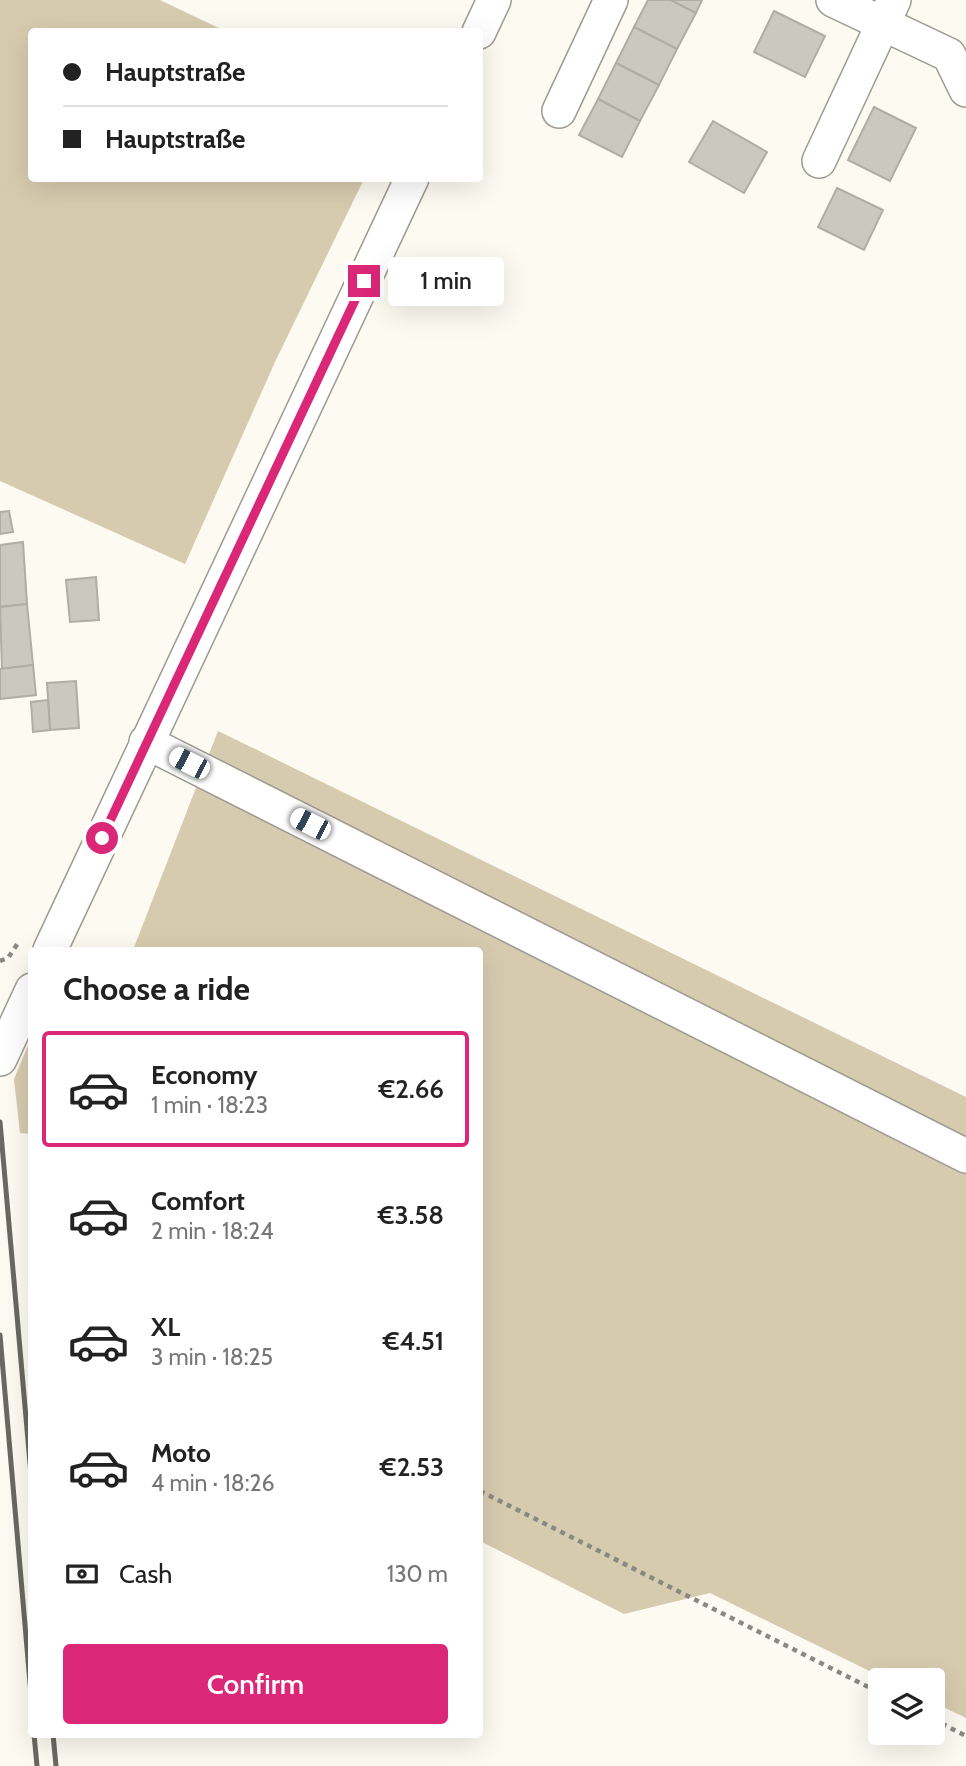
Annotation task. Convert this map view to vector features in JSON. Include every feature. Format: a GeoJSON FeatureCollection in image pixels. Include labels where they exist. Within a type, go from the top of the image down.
{"type":"FeatureCollection","features":[{"type":"Feature","properties":{"kind":"street"},"geometry":{"type":"LineString","coordinates":[[481,28],[494,0]]}},
{"type":"Feature","properties":{"kind":"street"},"geometry":{"type":"LineString","coordinates":[[559,111],[611,0]]}},
{"type":"Feature","properties":{"kind":"street"},"geometry":{"type":"LineString","coordinates":[[832,0],[888,12],[949,55],[966,90]]}},
{"type":"Feature","properties":{"kind":"street"},"geometry":{"type":"LineString","coordinates":[[818,161],[888,12]]}},
{"type":"Feature","properties":{"kind":"street"},"geometry":{"type":"LineString","coordinates":[[51,947],[410,182]]}},
{"type":"Feature","properties":{"kind":"street"},"geometry":{"type":"LineString","coordinates":[[146,741],[966,1156]]}},
{"type":"Feature","properties":{"kind":"street"},"geometry":{"type":"LineString","coordinates":[[0,1059],[28,999]]}},
{"type":"Feature","properties":{"kind":"path"},"geometry":{"type":"LineString","coordinates":[[483,1492],[868,1687]]}},
{"type":"Feature","properties":{"kind":"path"},"geometry":{"type":"LineString","coordinates":[[945,1725],[966,1736]]}},
{"type":"Feature","properties":{"kind":"shaded area"},"geometry":{"type":"Polygon","coordinates":[[[0,0],[160,0],[219,28],[28,28],[28,182],[363,182],[275,362],[185,564],[0,481],[0,0]]]}},
{"type":"Feature","properties":{"kind":"shaded area"},"geometry":{"type":"Polygon","coordinates":[[[218,731],[966,1097],[966,1718],[945,1708],[945,1668],[868,1668],[868,1670],[710,1593],[624,1614],[483,1543],[483,947],[134,947],[218,731]]]}},
{"type":"Feature","properties":{"kind":"shaded area"},"geometry":{"type":"Polygon","coordinates":[[[28,1045],[28,1134],[20,1133],[14,1079],[28,1045]]]}},
{"type":"Feature","properties":{"kind":"building"},"geometry":{"type":"Polygon","coordinates":[[[648,0],[671,0],[696,13],[677,49],[634,27],[648,0]]]}},
{"type":"Feature","properties":{"kind":"building"},"geometry":{"type":"Polygon","coordinates":[[[671,0],[702,0],[696,13],[671,0]]]}},
{"type":"Feature","properties":{"kind":"building"},"geometry":{"type":"Polygon","coordinates":[[[774,11],[825,36],[805,77],[754,52],[774,11]]]}},
{"type":"Feature","properties":{"kind":"building"},"geometry":{"type":"Polygon","coordinates":[[[634,27],[677,49],[659,85],[616,63],[634,27]]]}},
{"type":"Feature","properties":{"kind":"building"},"geometry":{"type":"Polygon","coordinates":[[[616,63],[659,85],[640,121],[598,99],[616,63]]]}},
{"type":"Feature","properties":{"kind":"building"},"geometry":{"type":"Polygon","coordinates":[[[598,99],[640,121],[622,157],[579,135],[598,99]]]}},
{"type":"Feature","properties":{"kind":"building"},"geometry":{"type":"Polygon","coordinates":[[[874,107],[916,128],[890,181],[848,160],[874,107]]]}},
{"type":"Feature","properties":{"kind":"building"},"geometry":{"type":"Polygon","coordinates":[[[713,121],[767,152],[744,193],[689,162],[713,121]]]}},
{"type":"Feature","properties":{"kind":"building"},"geometry":{"type":"Polygon","coordinates":[[[837,188],[883,210],[864,250],[818,227],[837,188]]]}},
{"type":"Feature","properties":{"kind":"building"},"geometry":{"type":"Polygon","coordinates":[[[9,511],[13,532],[0,534],[0,512],[9,511]]]}},
{"type":"Feature","properties":{"kind":"building"},"geometry":{"type":"Polygon","coordinates":[[[23,542],[27,604],[0,607],[0,545],[23,542]]]}},
{"type":"Feature","properties":{"kind":"building"},"geometry":{"type":"Polygon","coordinates":[[[96,577],[99,620],[70,622],[66,580],[96,577]]]}},
{"type":"Feature","properties":{"kind":"building"},"geometry":{"type":"Polygon","coordinates":[[[27,604],[33,665],[2,669],[0,607],[27,604]]]}},
{"type":"Feature","properties":{"kind":"building"},"geometry":{"type":"Polygon","coordinates":[[[33,665],[36,695],[0,699],[0,669],[33,665]]]}},
{"type":"Feature","properties":{"kind":"building"},"geometry":{"type":"Polygon","coordinates":[[[76,681],[79,728],[50,730],[47,683],[76,681]]]}},
{"type":"Feature","properties":{"kind":"building"},"geometry":{"type":"Polygon","coordinates":[[[48,700],[50,730],[33,732],[31,702],[48,700]]]}},
{"type":"Feature","properties":{"kind":"railway"},"geometry":{"type":"LineString","coordinates":[[0,1122],[28,1440]]}},
{"type":"Feature","properties":{"kind":"railway"},"geometry":{"type":"LineString","coordinates":[[0,1335],[28,1660]]}},
{"type":"Feature","properties":{"kind":"railway"},"geometry":{"type":"LineString","coordinates":[[34,1738],[37,1766]]}},
{"type":"Feature","properties":{"kind":"railway"},"geometry":{"type":"LineString","coordinates":[[53,1738],[56,1766]]}},
{"type":"Feature","properties":{"kind":"route"},"geometry":{"type":"LineString","coordinates":[[102,838],[364,281]]}}]}
